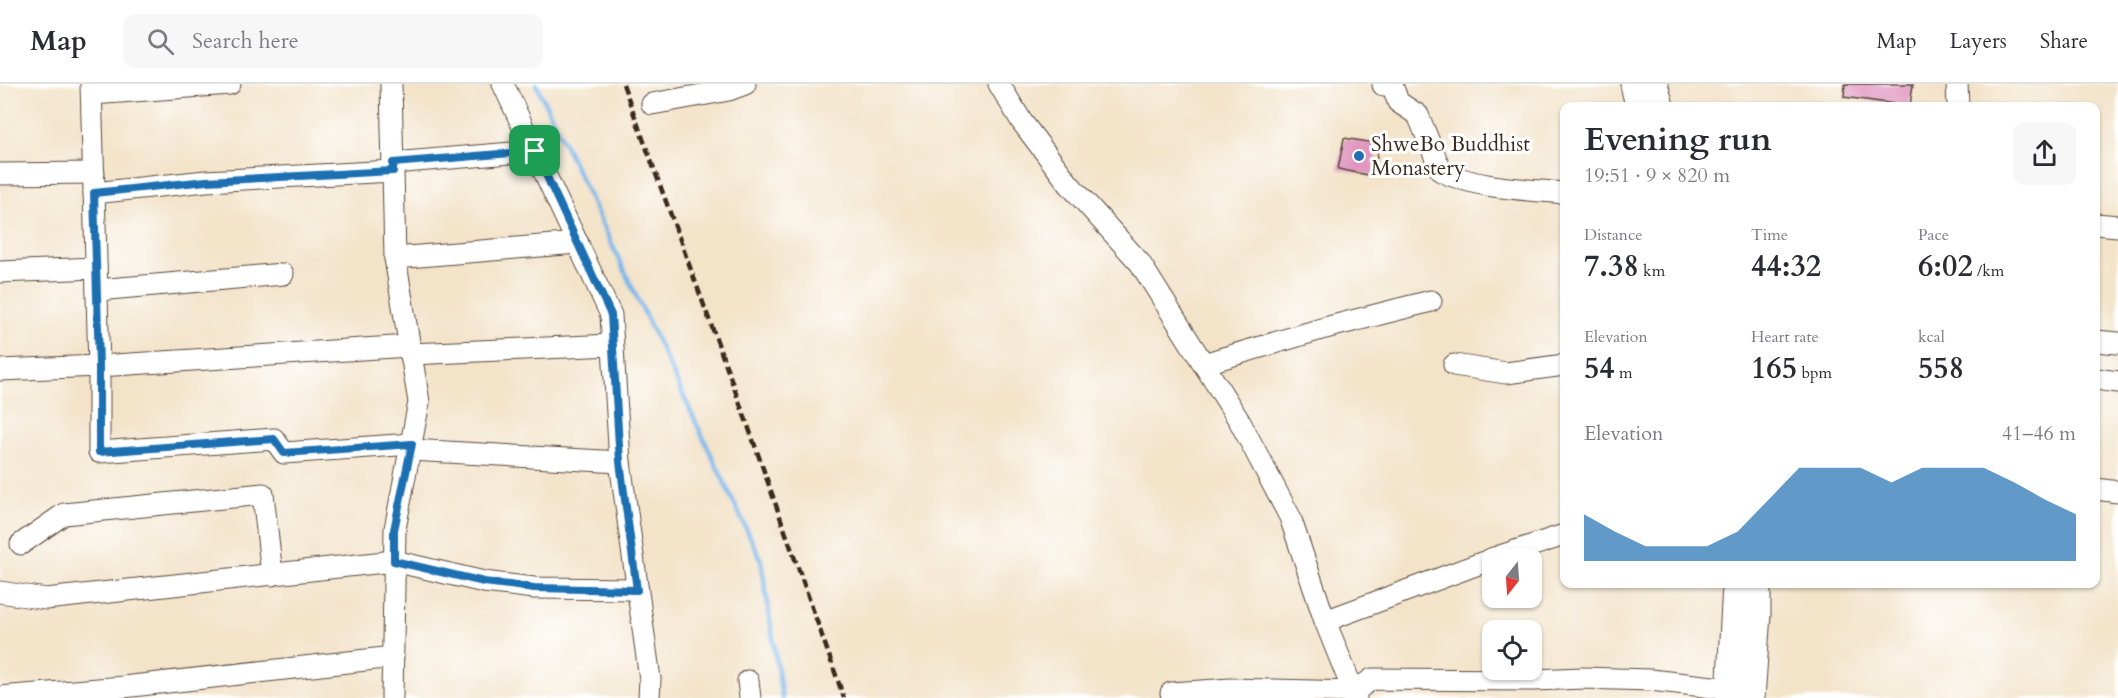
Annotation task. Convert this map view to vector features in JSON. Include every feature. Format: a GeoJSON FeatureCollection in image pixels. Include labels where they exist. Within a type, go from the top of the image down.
{"type":"FeatureCollection","features":[{"type":"Feature","properties":{"kind":"main road"},"geometry":{"type":"LineString","coordinates":[[1634,84],[1638,102]]}},
{"type":"Feature","properties":{"kind":"main road"},"geometry":{"type":"LineString","coordinates":[[1654,84],[1659,102]]}},
{"type":"Feature","properties":{"kind":"main road"},"geometry":{"type":"LineString","coordinates":[[1736,588],[1737,695]]}},
{"type":"Feature","properties":{"kind":"main road"},"geometry":{"type":"LineString","coordinates":[[1737,695],[1756,588]]}},
{"type":"Feature","properties":{"kind":"street"},"geometry":{"type":"LineString","coordinates":[[230,84],[92,89],[99,452],[274,439],[284,453],[411,447],[620,462]]}},
{"type":"Feature","properties":{"kind":"street"},"geometry":{"type":"LineString","coordinates":[[392,84],[395,258],[419,402],[394,530],[392,698]]}},
{"type":"Feature","properties":{"kind":"street"},"geometry":{"type":"LineString","coordinates":[[503,84],[611,315],[620,462],[650,679],[649,698]]}},
{"type":"Feature","properties":{"kind":"street"},"geometry":{"type":"LineString","coordinates":[[652,104],[729,90],[745,84]]}},
{"type":"Feature","properties":{"kind":"street"},"geometry":{"type":"LineString","coordinates":[[999,84],[1022,122],[1069,184],[1140,263],[1240,422],[1290,517],[1324,621],[1355,695]]}},
{"type":"Feature","properties":{"kind":"street"},"geometry":{"type":"LineString","coordinates":[[1383,85],[1392,84],[1398,102],[1418,115],[1441,171],[1457,179],[1560,193]]}},
{"type":"Feature","properties":{"kind":"street"},"geometry":{"type":"LineString","coordinates":[[1957,84],[1958,102]]}},
{"type":"Feature","properties":{"kind":"street"},"geometry":{"type":"LineString","coordinates":[[0,174],[94,183],[206,181],[393,167],[535,151]]}},
{"type":"Feature","properties":{"kind":"street"},"geometry":{"type":"LineString","coordinates":[[2100,224],[2118,226]]}},
{"type":"Feature","properties":{"kind":"street"},"geometry":{"type":"LineString","coordinates":[[395,258],[579,243]]}},
{"type":"Feature","properties":{"kind":"street"},"geometry":{"type":"LineString","coordinates":[[0,272],[97,279],[283,274]]}},
{"type":"Feature","properties":{"kind":"street"},"geometry":{"type":"LineString","coordinates":[[1203,364],[1325,328],[1431,301]]}},
{"type":"Feature","properties":{"kind":"street"},"geometry":{"type":"LineString","coordinates":[[2100,341],[2118,343]]}},
{"type":"Feature","properties":{"kind":"street"},"geometry":{"type":"LineString","coordinates":[[0,370],[410,350],[612,345]]}},
{"type":"Feature","properties":{"kind":"street"},"geometry":{"type":"LineString","coordinates":[[1454,365],[1506,373],[1560,366]]}},
{"type":"Feature","properties":{"kind":"street"},"geometry":{"type":"LineString","coordinates":[[2100,380],[2118,382]]}},
{"type":"Feature","properties":{"kind":"street"},"geometry":{"type":"LineString","coordinates":[[2100,490],[2118,492]]}},
{"type":"Feature","properties":{"kind":"street"},"geometry":{"type":"LineString","coordinates":[[21,544],[63,514],[263,494],[272,575]]}},
{"type":"Feature","properties":{"kind":"street"},"geometry":{"type":"LineString","coordinates":[[1524,548],[1560,536]]}},
{"type":"Feature","properties":{"kind":"street"},"geometry":{"type":"LineString","coordinates":[[0,592],[46,599],[394,561],[484,582],[534,588],[637,590]]}},
{"type":"Feature","properties":{"kind":"street"},"geometry":{"type":"LineString","coordinates":[[1324,621],[1482,562]]}},
{"type":"Feature","properties":{"kind":"street"},"geometry":{"type":"LineString","coordinates":[[0,697],[123,687],[393,657]]}},
{"type":"Feature","properties":{"kind":"street"},"geometry":{"type":"LineString","coordinates":[[1171,693],[1231,689],[1355,695],[1372,679],[1583,678],[1650,680],[1737,695]]}},
{"type":"Feature","properties":{"kind":"building"},"geometry":{"type":"Polygon","coordinates":[[[1845,84],[1913,84],[1911,102],[1881,102],[1844,97],[1845,84]]]}},
{"type":"Feature","properties":{"kind":"building","name":"ShweBo Buddhist Monastery"},"geometry":{"type":"Polygon","coordinates":[[[1344,138],[1379,144],[1373,176],[1338,169],[1344,138]]]}},
{"type":"Feature","properties":{"kind":"waterway"},"geometry":{"type":"LineString","coordinates":[[536,84],[761,560],[782,698]]}},
{"type":"Feature","properties":{"kind":"railway"},"geometry":{"type":"LineString","coordinates":[[623,84],[747,423],[844,698]]}},
{"type":"Feature","properties":{"kind":"place","name":"ShweBo Buddhist Monastery"},"geometry":{"type":"Point","coordinates":[1359,156]}},
{"type":"Feature","properties":{"kind":"route"},"geometry":{"type":"LineString","coordinates":[[535,151],[611,315],[620,462],[637,590],[534,588],[484,582],[394,561],[394,530],[412,444],[284,453],[274,439],[99,452],[94,193],[206,181],[393,171],[393,163],[535,151]]}}]}
